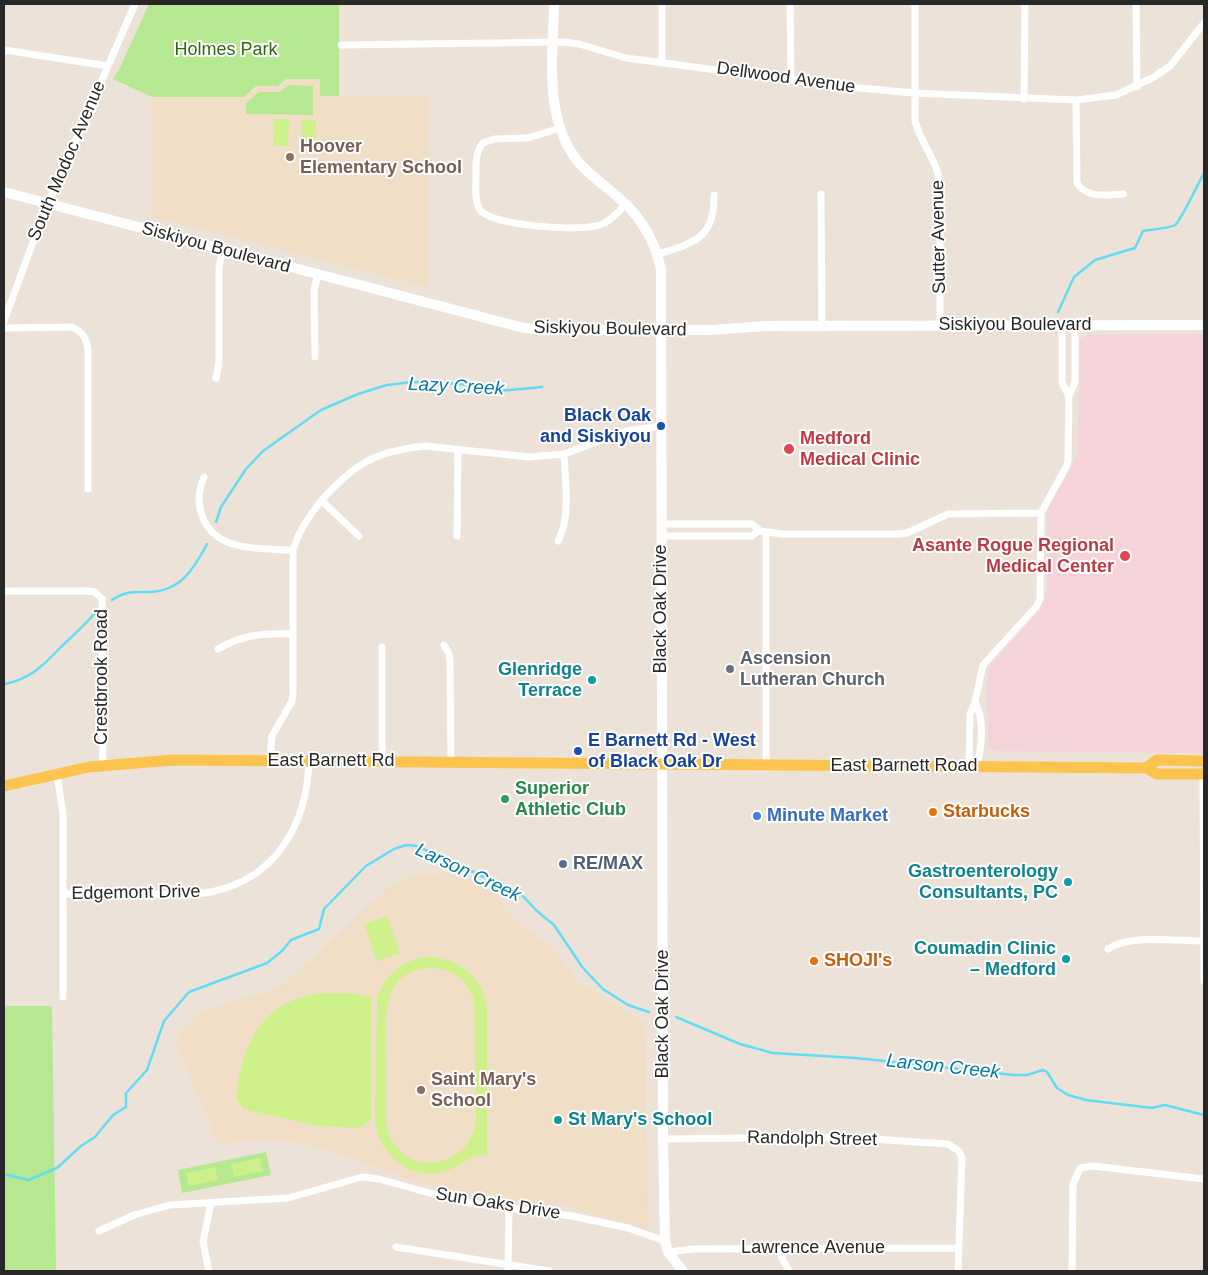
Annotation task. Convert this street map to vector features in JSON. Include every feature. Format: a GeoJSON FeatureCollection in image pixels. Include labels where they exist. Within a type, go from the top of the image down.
{"type":"FeatureCollection","features":[{"type":"Feature","properties":{"kind":"main road","name":"East Barnett Road"},"geometry":{"type":"LineString","coordinates":[[1146,768],[1156,760],[1204,761]]}},
{"type":"Feature","properties":{"kind":"main road","name":"East Barnett Rd"},"geometry":{"type":"LineString","coordinates":[[4,786],[103,765],[153,761],[382,761],[662,765]]}},
{"type":"Feature","properties":{"kind":"main road","name":"East Barnett Road"},"geometry":{"type":"LineString","coordinates":[[662,765],[1146,768],[1157,774],[1204,774]]}},
{"type":"Feature","properties":{"kind":"street","name":"South Modoc Avenue"},"geometry":{"type":"LineString","coordinates":[[4,321],[47,204],[135,4]]}},
{"type":"Feature","properties":{"kind":"street","name":"Black Oak Drive"},"geometry":{"type":"LineString","coordinates":[[554,4],[554,96],[560,128],[570,150],[586,172],[626,203],[647,230],[658,254],[662,282],[663,1139],[665,1241],[668,1252]]}},
{"type":"Feature","properties":{"kind":"street"},"geometry":{"type":"LineString","coordinates":[[662,4],[662,62]]}},
{"type":"Feature","properties":{"kind":"street"},"geometry":{"type":"LineString","coordinates":[[790,4],[791,79]]}},
{"type":"Feature","properties":{"kind":"street","name":"Sutter Avenue"},"geometry":{"type":"LineString","coordinates":[[915,4],[914,93],[918,131],[939,171],[940,325]]}},
{"type":"Feature","properties":{"kind":"street"},"geometry":{"type":"LineString","coordinates":[[1024,4],[1024,99]]}},
{"type":"Feature","properties":{"kind":"street"},"geometry":{"type":"LineString","coordinates":[[1136,4],[1137,86]]}},
{"type":"Feature","properties":{"kind":"street","name":"Dellwood Avenue"},"geometry":{"type":"LineString","coordinates":[[341,45],[554,42],[579,44],[626,58],[837,86],[914,93],[1076,100],[1109,96],[1137,86],[1170,66],[1204,23]]}},
{"type":"Feature","properties":{"kind":"street"},"geometry":{"type":"LineString","coordinates":[[4,50],[108,66]]}},
{"type":"Feature","properties":{"kind":"street"},"geometry":{"type":"LineString","coordinates":[[1076,100],[1077,183],[1081,190],[1088,194],[1123,194]]}},
{"type":"Feature","properties":{"kind":"street"},"geometry":{"type":"LineString","coordinates":[[560,128],[528,138],[494,139],[483,143],[476,157],[476,202],[482,212],[517,224],[555,228],[583,228],[602,224],[626,203]]}},
{"type":"Feature","properties":{"kind":"street","name":"Siskiyou Boulevard"},"geometry":{"type":"LineString","coordinates":[[4,192],[524,328],[550,330],[662,330],[822,325],[1204,325]]}},
{"type":"Feature","properties":{"kind":"street"},"geometry":{"type":"LineString","coordinates":[[822,194],[822,325]]}},
{"type":"Feature","properties":{"kind":"street"},"geometry":{"type":"LineString","coordinates":[[658,254],[688,245],[706,232],[714,209],[714,195]]}},
{"type":"Feature","properties":{"kind":"street"},"geometry":{"type":"LineString","coordinates":[[216,378],[219,363],[219,267],[223,250]]}},
{"type":"Feature","properties":{"kind":"street"},"geometry":{"type":"LineString","coordinates":[[315,357],[314,288],[318,275]]}},
{"type":"Feature","properties":{"kind":"street"},"geometry":{"type":"LineString","coordinates":[[1062,326],[1062,383],[1069,396]]}},
{"type":"Feature","properties":{"kind":"street"},"geometry":{"type":"LineString","coordinates":[[973,766],[970,714],[975,702],[983,665],[1036,607],[1040,599],[1041,513],[1066,467],[1069,443],[1069,396],[1074,382],[1075,326]]}},
{"type":"Feature","properties":{"kind":"street"},"geometry":{"type":"LineString","coordinates":[[4,328],[71,327],[86,338],[88,351],[88,489]]}},
{"type":"Feature","properties":{"kind":"street"},"geometry":{"type":"LineString","coordinates":[[270,761],[272,736],[292,701],[293,693],[293,550],[302,528],[322,501],[348,472],[376,457],[399,450],[426,446],[530,457],[564,454],[626,431],[662,426]]}},
{"type":"Feature","properties":{"kind":"street"},"geometry":{"type":"LineString","coordinates":[[457,536],[458,450]]}},
{"type":"Feature","properties":{"kind":"street"},"geometry":{"type":"LineString","coordinates":[[558,541],[563,532],[565,520],[564,454]]}},
{"type":"Feature","properties":{"kind":"street"},"geometry":{"type":"LineString","coordinates":[[204,477],[199,490],[200,510],[209,529],[216,537],[232,544],[247,547],[293,550]]}},
{"type":"Feature","properties":{"kind":"street"},"geometry":{"type":"LineString","coordinates":[[322,501],[358,536]]}},
{"type":"Feature","properties":{"kind":"street"},"geometry":{"type":"LineString","coordinates":[[662,524],[752,524],[758,530],[782,534],[898,534],[906,533],[953,513],[1041,513]]}},
{"type":"Feature","properties":{"kind":"street"},"geometry":{"type":"LineString","coordinates":[[662,536],[752,536],[758,530]]}},
{"type":"Feature","properties":{"kind":"street"},"geometry":{"type":"LineString","coordinates":[[766,532],[766,765]]}},
{"type":"Feature","properties":{"kind":"street","name":"Crestbrook Road"},"geometry":{"type":"LineString","coordinates":[[4,591],[89,591],[95,592],[102,600],[103,765]]}},
{"type":"Feature","properties":{"kind":"street"},"geometry":{"type":"LineString","coordinates":[[218,649],[238,638],[251,635],[293,634]]}},
{"type":"Feature","properties":{"kind":"street"},"geometry":{"type":"LineString","coordinates":[[444,645],[450,662],[451,763]]}},
{"type":"Feature","properties":{"kind":"street"},"geometry":{"type":"LineString","coordinates":[[382,647],[382,761]]}},
{"type":"Feature","properties":{"kind":"street"},"geometry":{"type":"LineString","coordinates":[[973,766],[981,748],[981,713],[975,702]]}},
{"type":"Feature","properties":{"kind":"street","name":"Edgemont Drive"},"geometry":{"type":"LineString","coordinates":[[63,894],[191,894],[217,890],[246,879],[258,872],[281,850],[297,824],[308,787],[309,761]]}},
{"type":"Feature","properties":{"kind":"street"},"geometry":{"type":"LineString","coordinates":[[57,774],[63,814],[63,997]]}},
{"type":"Feature","properties":{"kind":"street"},"geometry":{"type":"LineString","coordinates":[[1204,774],[1202,941],[1204,981]]}},
{"type":"Feature","properties":{"kind":"street"},"geometry":{"type":"LineString","coordinates":[[1108,949],[1116,944],[1131,941],[1202,941]]}},
{"type":"Feature","properties":{"kind":"street","name":"Randolph Street"},"geometry":{"type":"LineString","coordinates":[[663,1139],[842,1137],[948,1144],[959,1151],[962,1158],[958,1248]]}},
{"type":"Feature","properties":{"kind":"street"},"geometry":{"type":"LineString","coordinates":[[1072,1271],[1073,1184],[1080,1168],[1093,1166],[1204,1179]]}},
{"type":"Feature","properties":{"kind":"street","name":"Sun Oaks Drive"},"geometry":{"type":"LineString","coordinates":[[99,1231],[134,1215],[156,1209],[190,1203],[288,1198],[362,1177],[379,1179],[444,1198],[572,1216],[628,1228],[665,1241]]}},
{"type":"Feature","properties":{"kind":"street"},"geometry":{"type":"LineString","coordinates":[[209,1271],[203,1242],[211,1203]]}},
{"type":"Feature","properties":{"kind":"street"},"geometry":{"type":"LineString","coordinates":[[508,1269],[509,1207]]}},
{"type":"Feature","properties":{"kind":"street"},"geometry":{"type":"LineString","coordinates":[[396,1247],[508,1269],[549,1271]]}},
{"type":"Feature","properties":{"kind":"street"},"geometry":{"type":"LineString","coordinates":[[958,1248],[958,1271]]}},
{"type":"Feature","properties":{"kind":"street","name":"Lawrence Avenue"},"geometry":{"type":"LineString","coordinates":[[668,1252],[693,1249],[958,1248]]}},
{"type":"Feature","properties":{"kind":"street"},"geometry":{"type":"LineString","coordinates":[[779,1249],[789,1271]]}},
{"type":"Feature","properties":{"kind":"street"},"geometry":{"type":"LineString","coordinates":[[668,1252],[683,1271]]}},
{"type":"Feature","properties":{"kind":"shaded area","name":"Hoover Elementary School"},"geometry":{"type":"Polygon","coordinates":[[[286,79],[320,79],[321,96],[429,95],[427,287],[152,217],[152,97],[244,97],[256,86],[278,86],[286,79]]]}},
{"type":"Feature","properties":{"kind":"shaded area","name":"Asante Rogue Regional Medical Center"},"geometry":{"type":"Polygon","coordinates":[[[1204,334],[1204,753],[994,751],[989,747],[988,742],[987,681],[991,664],[1041,609],[1047,592],[1047,510],[1078,454],[1080,339],[1087,335],[1204,334]]]}},
{"type":"Feature","properties":{"kind":"shaded area","name":"Saint Mary's School"},"geometry":{"type":"Polygon","coordinates":[[[446,873],[469,878],[497,896],[512,918],[554,948],[577,981],[645,1022],[648,1230],[562,1205],[453,1195],[329,1150],[302,1144],[278,1140],[247,1140],[218,1144],[175,1040],[186,1025],[197,1014],[236,1000],[274,991],[289,980],[389,886],[414,875],[446,873]]]}},
{"type":"Feature","properties":{"kind":"green space","name":"Holmes Park"},"geometry":{"type":"Polygon","coordinates":[[[149,4],[339,4],[339,96],[320,96],[320,79],[286,79],[278,86],[256,86],[244,97],[152,97],[113,79],[119,70],[149,4]]]}},
{"type":"Feature","properties":{"kind":"green space"},"geometry":{"type":"Polygon","coordinates":[[[289,85],[313,86],[313,115],[246,114],[246,103],[259,92],[280,92],[289,85]]]}},
{"type":"Feature","properties":{"kind":"green space"},"geometry":{"type":"Polygon","coordinates":[[[274,119],[289,119],[288,146],[273,146],[274,119]]]}},
{"type":"Feature","properties":{"kind":"green space"},"geometry":{"type":"Polygon","coordinates":[[[301,119],[316,120],[315,147],[301,147],[301,119]]]}},
{"type":"Feature","properties":{"kind":"green space"},"geometry":{"type":"Polygon","coordinates":[[[387,916],[400,953],[377,961],[364,924],[387,916]]]}},
{"type":"Feature","properties":{"kind":"green space"},"geometry":{"type":"Polygon","coordinates":[[[424,957],[447,960],[466,970],[480,986],[487,1008],[487,1155],[475,1156],[455,1168],[436,1173],[423,1173],[411,1170],[400,1164],[384,1146],[378,1135],[375,1122],[377,999],[384,983],[394,971],[416,959],[424,957]],[[441,969],[416,970],[404,976],[395,986],[390,997],[386,1025],[386,1122],[392,1140],[402,1153],[415,1160],[431,1163],[446,1160],[460,1152],[470,1139],[476,1121],[474,1000],[464,982],[453,974],[441,969]]]}},
{"type":"Feature","properties":{"kind":"green space"},"geometry":{"type":"Polygon","coordinates":[[[321,993],[351,993],[371,997],[371,1119],[360,1128],[317,1126],[243,1109],[236,1098],[244,1060],[258,1028],[283,1005],[300,998],[321,993]]]}},
{"type":"Feature","properties":{"kind":"green space"},"geometry":{"type":"Polygon","coordinates":[[[4,1006],[52,1006],[56,1271],[4,1271],[4,1006]]]}},
{"type":"Feature","properties":{"kind":"green space"},"geometry":{"type":"Polygon","coordinates":[[[266,1152],[271,1175],[182,1193],[178,1170],[266,1152]]]}},
{"type":"Feature","properties":{"kind":"green space"},"geometry":{"type":"Polygon","coordinates":[[[260,1158],[263,1171],[234,1177],[231,1164],[260,1158]]]}},
{"type":"Feature","properties":{"kind":"green space"},"geometry":{"type":"Polygon","coordinates":[[[215,1167],[218,1180],[189,1186],[186,1173],[215,1167]]]}},
{"type":"Feature","properties":{"kind":"waterway","name":"Lazy Creek"},"geometry":{"type":"LineString","coordinates":[[1058,312],[1074,277],[1095,260],[1135,248],[1143,231],[1175,225],[1204,173]]}},
{"type":"Feature","properties":{"kind":"waterway","name":"Lazy Creek"},"geometry":{"type":"LineString","coordinates":[[216,522],[221,507],[246,469],[263,451],[321,410],[358,394],[387,385],[413,382],[482,385],[499,391],[542,387]]}},
{"type":"Feature","properties":{"kind":"waterway","name":"Lazy Creek"},"geometry":{"type":"LineString","coordinates":[[112,600],[133,592],[159,591],[169,588],[185,577],[197,562],[207,544]]}},
{"type":"Feature","properties":{"kind":"waterway","name":"Lazy Creek"},"geometry":{"type":"LineString","coordinates":[[4,684],[21,679],[36,671],[94,614]]}},
{"type":"Feature","properties":{"kind":"waterway","name":"Larson Creek"},"geometry":{"type":"LineString","coordinates":[[4,1174],[28,1180],[57,1168],[81,1146],[95,1137],[113,1115],[126,1107],[126,1093],[147,1070],[164,1021],[189,992],[267,963],[282,951],[291,940],[319,929],[324,909],[366,866],[394,849],[406,845],[417,846],[521,894],[554,925],[583,968],[603,989],[628,1005],[649,1012]]}},
{"type":"Feature","properties":{"kind":"waterway","name":"Larson Creek"},"geometry":{"type":"LineString","coordinates":[[676,1017],[740,1044],[773,1053],[856,1058],[1014,1075],[1027,1075],[1043,1070],[1047,1072],[1057,1088],[1068,1095],[1086,1100],[1152,1108],[1165,1105],[1204,1115]]}},
{"type":"Feature","properties":{"kind":"place","name":"Hoover Elementary School"},"geometry":{"type":"Point","coordinates":[290,157]}},
{"type":"Feature","properties":{"kind":"place","name":"Black Oak and Siskiyou"},"geometry":{"type":"Point","coordinates":[661,426]}},
{"type":"Feature","properties":{"kind":"place","name":"Medford Medical Clinic"},"geometry":{"type":"Point","coordinates":[789,449]}},
{"type":"Feature","properties":{"kind":"place","name":"Asante Rogue Regional Medical Center"},"geometry":{"type":"Point","coordinates":[1125,556]}},
{"type":"Feature","properties":{"kind":"place","name":"Ascension Lutheran Church"},"geometry":{"type":"Point","coordinates":[730,669]}},
{"type":"Feature","properties":{"kind":"place","name":"Glenridge Terrace"},"geometry":{"type":"Point","coordinates":[592,680]}},
{"type":"Feature","properties":{"kind":"place","name":"E Barnett Rd - West of Black Oak Dr"},"geometry":{"type":"Point","coordinates":[578,751]}},
{"type":"Feature","properties":{"kind":"place","name":"Superior Athletic Club"},"geometry":{"type":"Point","coordinates":[505,799]}},
{"type":"Feature","properties":{"kind":"place","name":"Starbucks"},"geometry":{"type":"Point","coordinates":[933,812]}},
{"type":"Feature","properties":{"kind":"place","name":"Minute Market"},"geometry":{"type":"Point","coordinates":[757,816]}},
{"type":"Feature","properties":{"kind":"place","name":"RE/MAX"},"geometry":{"type":"Point","coordinates":[563,864]}},
{"type":"Feature","properties":{"kind":"place","name":"Gastroenterology Consultants, PC"},"geometry":{"type":"Point","coordinates":[1068,882]}},
{"type":"Feature","properties":{"kind":"place","name":"Coumadin Clinic – Medford"},"geometry":{"type":"Point","coordinates":[1066,959]}},
{"type":"Feature","properties":{"kind":"place","name":"SHOJI's"},"geometry":{"type":"Point","coordinates":[814,961]}},
{"type":"Feature","properties":{"kind":"place","name":"Saint Mary's School"},"geometry":{"type":"Point","coordinates":[421,1090]}},
{"type":"Feature","properties":{"kind":"place","name":"St Mary's School"},"geometry":{"type":"Point","coordinates":[558,1120]}}]}
